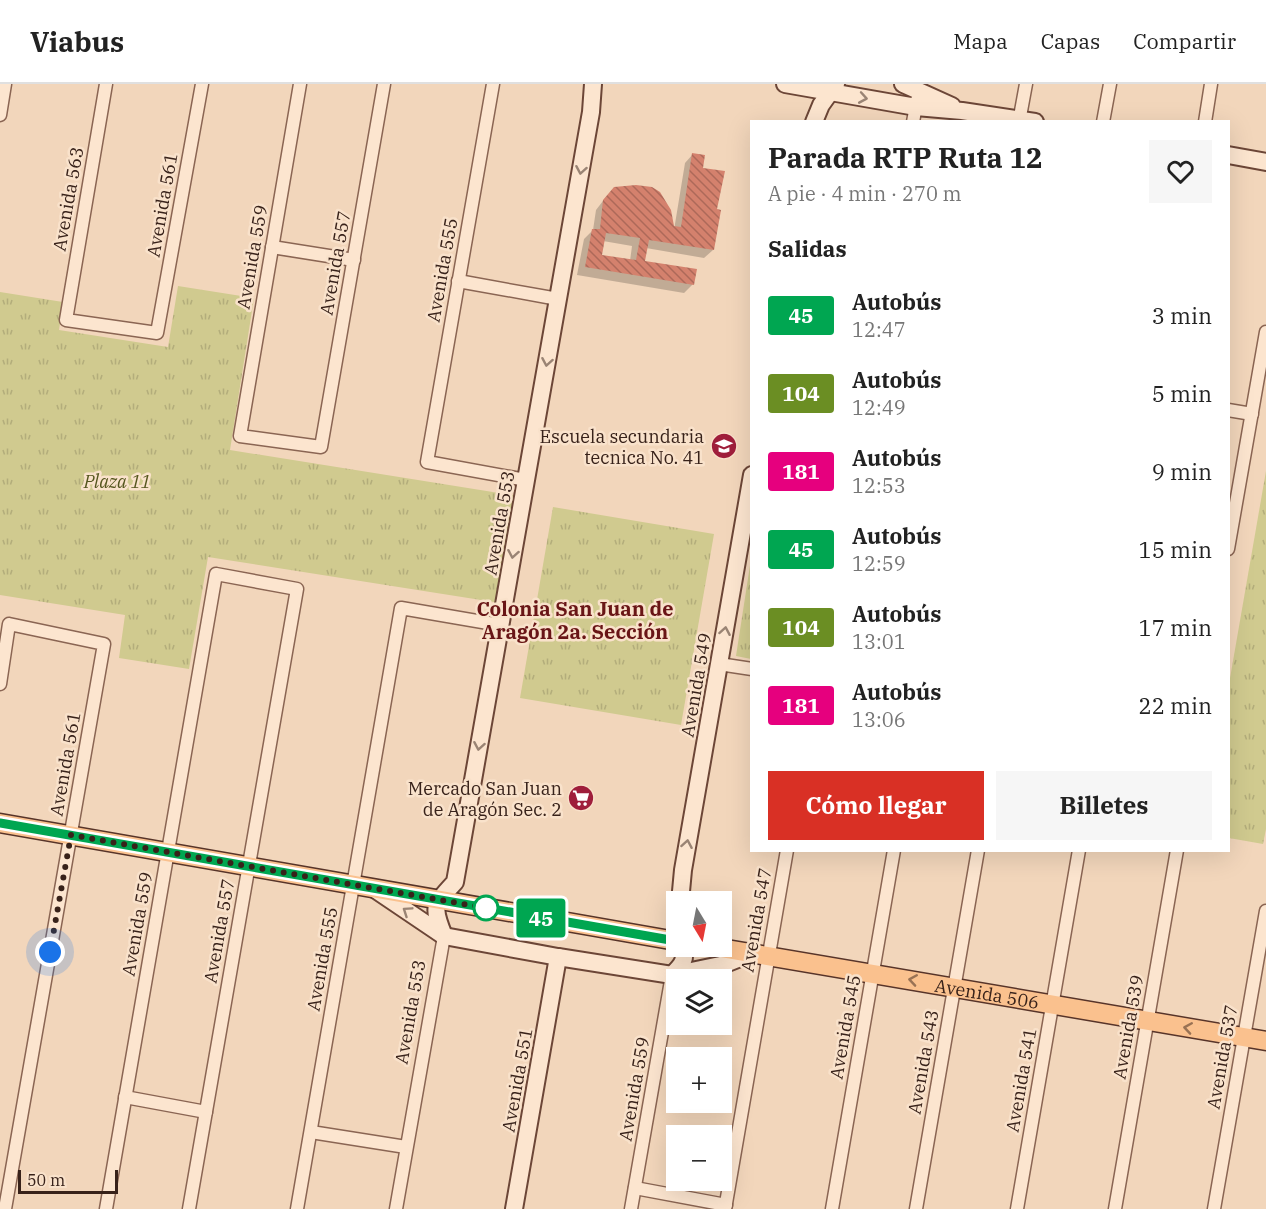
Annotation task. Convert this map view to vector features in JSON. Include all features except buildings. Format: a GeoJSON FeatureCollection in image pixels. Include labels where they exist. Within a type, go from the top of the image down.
{"type":"FeatureCollection","features":[{"type":"Feature","properties":{"kind":"main road"},"geometry":{"type":"LineString","coordinates":[[0,823],[666,939]]}},
{"type":"Feature","properties":{"kind":"main road","name":"Avenida 506"},"geometry":{"type":"LineString","coordinates":[[732,950],[1266,1041]]}},
{"type":"Feature","properties":{"kind":"street"},"geometry":{"type":"LineString","coordinates":[[0,116],[5,84]]}},
{"type":"Feature","properties":{"kind":"street","name":"Avenida 563"},"geometry":{"type":"LineString","coordinates":[[106,84],[66,320],[156,333]]}},
{"type":"Feature","properties":{"kind":"street","name":"Avenida 561"},"geometry":{"type":"LineString","coordinates":[[156,333],[202,84]]}},
{"type":"Feature","properties":{"kind":"street","name":"Avenida 559"},"geometry":{"type":"LineString","coordinates":[[300,84],[240,436],[321,447]]}},
{"type":"Feature","properties":{"kind":"street","name":"Avenida 557"},"geometry":{"type":"LineString","coordinates":[[321,447],[384,84]]}},
{"type":"Feature","properties":{"kind":"street","name":"Avenida 555"},"geometry":{"type":"LineString","coordinates":[[493,84],[427,462],[526,480]]}},
{"type":"Feature","properties":{"kind":"street","name":"Avenida 553"},"geometry":{"type":"LineString","coordinates":[[396,1209],[444,936],[436,913],[436,904],[455,882],[591,112],[593,84]]}},
{"type":"Feature","properties":{"kind":"street"},"geometry":{"type":"LineString","coordinates":[[784,84],[834,88],[914,114],[962,111],[1019,120]]}},
{"type":"Feature","properties":{"kind":"street"},"geometry":{"type":"LineString","coordinates":[[1025,120],[1026,84]]}},
{"type":"Feature","properties":{"kind":"street"},"geometry":{"type":"LineString","coordinates":[[1103,120],[1110,84]]}},
{"type":"Feature","properties":{"kind":"street"},"geometry":{"type":"LineString","coordinates":[[1205,120],[1211,84]]}},
{"type":"Feature","properties":{"kind":"street"},"geometry":{"type":"LineString","coordinates":[[914,114],[914,86],[962,111]]}},
{"type":"Feature","properties":{"kind":"street"},"geometry":{"type":"LineString","coordinates":[[815,120],[821,105],[834,88]]}},
{"type":"Feature","properties":{"kind":"street"},"geometry":{"type":"LineString","coordinates":[[1230,155],[1266,162]]}},
{"type":"Feature","properties":{"kind":"street"},"geometry":{"type":"LineString","coordinates":[[272,246],[354,260]]}},
{"type":"Feature","properties":{"kind":"street"},"geometry":{"type":"LineString","coordinates":[[458,281],[558,299]]}},
{"type":"Feature","properties":{"kind":"street"},"geometry":{"type":"LineString","coordinates":[[1230,538],[1266,332]]}},
{"type":"Feature","properties":{"kind":"street"},"geometry":{"type":"LineString","coordinates":[[1230,410],[1252,414]]}},
{"type":"Feature","properties":{"kind":"street","name":"Avenida 549"},"geometry":{"type":"LineString","coordinates":[[681,891],[719,664],[748,519],[750,497]]}},
{"type":"Feature","properties":{"kind":"street","name":"Avenida 559"},"geometry":{"type":"LineString","coordinates":[[106,1209],[216,574],[297,589]]}},
{"type":"Feature","properties":{"kind":"street","name":"Avenida 557"},"geometry":{"type":"LineString","coordinates":[[189,1209],[297,589]]}},
{"type":"Feature","properties":{"kind":"street","name":"Avenida 555"},"geometry":{"type":"LineString","coordinates":[[297,1209],[310,1132],[362,885],[401,608],[500,625]]}},
{"type":"Feature","properties":{"kind":"street","name":"Avenida 561"},"geometry":{"type":"LineString","coordinates":[[0,684],[9,624],[104,644],[5,1209]]}},
{"type":"Feature","properties":{"kind":"street"},"geometry":{"type":"LineString","coordinates":[[719,664],[750,669]]}},
{"type":"Feature","properties":{"kind":"street","name":"Avenida 547"},"geometry":{"type":"LineString","coordinates":[[725,1207],[759,955],[786,852]]}},
{"type":"Feature","properties":{"kind":"street","name":"Avenida 545"},"geometry":{"type":"LineString","coordinates":[[832,1209],[894,852]]}},
{"type":"Feature","properties":{"kind":"street","name":"Avenida 543"},"geometry":{"type":"LineString","coordinates":[[916,1209],[978,852]]}},
{"type":"Feature","properties":{"kind":"street","name":"Avenida 541"},"geometry":{"type":"LineString","coordinates":[[1017,1209],[1079,852]]}},
{"type":"Feature","properties":{"kind":"street","name":"Avenida 539"},"geometry":{"type":"LineString","coordinates":[[1115,1209],[1177,852]]}},
{"type":"Feature","properties":{"kind":"street"},"geometry":{"type":"LineString","coordinates":[[362,885],[444,936],[666,974]]}},
{"type":"Feature","properties":{"kind":"street","name":"Avenida 537"},"geometry":{"type":"LineString","coordinates":[[1214,1209],[1266,911]]}},
{"type":"Feature","properties":{"kind":"street"},"geometry":{"type":"LineString","coordinates":[[701,969],[759,955]]}},
{"type":"Feature","properties":{"kind":"street","name":"Avenida 551"},"geometry":{"type":"LineString","coordinates":[[514,1209],[558,957]]}},
{"type":"Feature","properties":{"kind":"street","name":"Avenida 559"},"geometry":{"type":"LineString","coordinates":[[631,1209],[666,1010]]}},
{"type":"Feature","properties":{"kind":"street"},"geometry":{"type":"LineString","coordinates":[[125,1097],[206,1112]]}},
{"type":"Feature","properties":{"kind":"street"},"geometry":{"type":"LineString","coordinates":[[310,1132],[406,1147]]}},
{"type":"Feature","properties":{"kind":"street"},"geometry":{"type":"LineString","coordinates":[[635,1188],[725,1207]]}},
{"type":"Feature","properties":{"kind":"green space","name":"Plaza 11"},"geometry":{"type":"Polygon","coordinates":[[[178,286],[254,298],[230,450],[518,496],[500,603],[208,557],[189,669],[119,658],[125,615],[0,595],[0,292],[63,302],[59,330],[168,347],[178,286]]]}},
{"type":"Feature","properties":{"kind":"green space"},"geometry":{"type":"Polygon","coordinates":[[[1266,471],[1266,829],[1263,844],[1230,838],[1230,678],[1266,471]]]}},
{"type":"Feature","properties":{"kind":"green space"},"geometry":{"type":"Polygon","coordinates":[[[553,507],[714,534],[681,725],[520,698],[553,507]]]}},
{"type":"Feature","properties":{"kind":"green space"},"geometry":{"type":"Polygon","coordinates":[[[750,565],[750,659],[736,656],[750,565]]]}},
{"type":"Feature","properties":{"kind":"bus line","name":"45"},"geometry":{"type":"LineString","coordinates":[[0,823],[666,939]]}},
{"type":"Feature","properties":{"kind":"place","name":"Escuela secundaria tecnica No. 41"},"geometry":{"type":"Point","coordinates":[724,446]}},
{"type":"Feature","properties":{"kind":"place","name":"Mercado San Juan de Aragón Sec. 2"},"geometry":{"type":"Point","coordinates":[581,798]}},
{"type":"Feature","properties":{"kind":"district","name":"Colonia San Juan de Aragón 2a. Sección"},"geometry":{"type":"Point","coordinates":[575,620]}},
{"type":"Feature","properties":{"kind":"route"},"geometry":{"type":"LineString","coordinates":[[50,952],[71,835],[486,908]]}}]}
